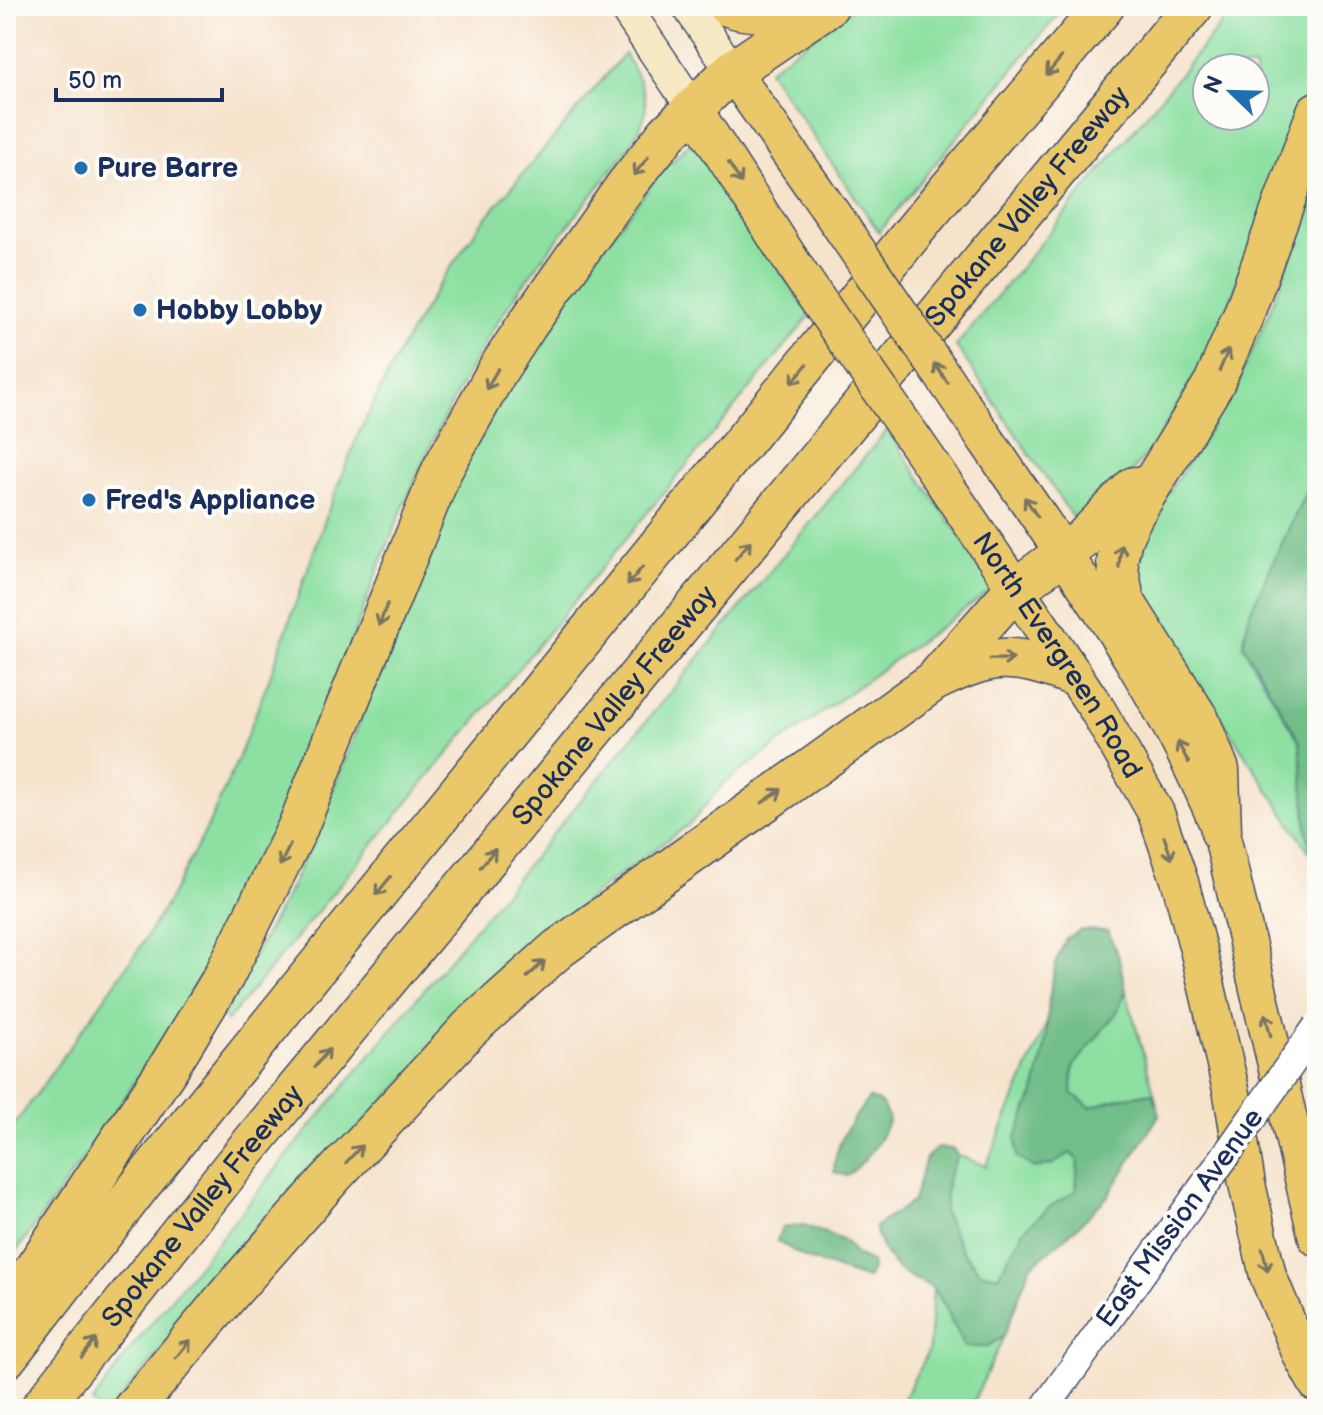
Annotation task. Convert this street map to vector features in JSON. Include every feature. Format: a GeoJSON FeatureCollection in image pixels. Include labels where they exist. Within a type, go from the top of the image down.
{"type":"FeatureCollection","features":[{"type":"Feature","properties":{"kind":"highway"},"geometry":{"type":"LineString","coordinates":[[728,6],[741,11],[776,11],[821,6]]}},
{"type":"Feature","properties":{"kind":"highway"},"geometry":{"type":"LineString","coordinates":[[6,1320],[26,1282],[170,1065],[238,949],[297,829],[410,547],[462,431],[527,325],[650,155],[693,108],[732,71],[828,6]]}},
{"type":"Feature","properties":{"kind":"highway"},"geometry":{"type":"LineString","coordinates":[[6,1358],[141,1184],[917,228],[1104,6]]}},
{"type":"Feature","properties":{"kind":"highway","name":"Spokane Valley Freeway"},"geometry":{"type":"LineString","coordinates":[[40,1409],[233,1166],[1193,6]]}},
{"type":"Feature","properties":{"kind":"highway"},"geometry":{"type":"LineString","coordinates":[[1221,832],[1219,770],[1199,720],[1124,601],[1117,562],[1122,538],[1133,515],[1214,383],[1243,316],[1317,112]]}},
{"type":"Feature","properties":{"kind":"highway"},"geometry":{"type":"LineString","coordinates":[[934,681],[1015,589],[1103,521],[1186,429]]}},
{"type":"Feature","properties":{"kind":"highway"},"geometry":{"type":"LineString","coordinates":[[133,1409],[310,1202],[470,1028],[558,949],[934,681],[969,664],[1003,657],[1036,663],[1072,675]]}},
{"type":"Feature","properties":{"kind":"main road","name":"North Evergreen Road"},"geometry":{"type":"LineString","coordinates":[[624,6],[799,273],[1097,709],[1156,813],[1199,953],[1229,1080],[1247,1184],[1268,1276],[1302,1357],[1317,1384]]}},
{"type":"Feature","properties":{"kind":"main road","name":"North Evergreen Road"},"geometry":{"type":"LineString","coordinates":[[688,6],[1124,644],[1207,798],[1221,832],[1317,1238]]}},
{"type":"Feature","properties":{"kind":"street","name":"East Mission Avenue"},"geometry":{"type":"LineString","coordinates":[[1044,1409],[1317,1027]]}},
{"type":"Feature","properties":{"kind":"street"},"geometry":{"type":"LineString","coordinates":[[1259,1109],[1317,1057]]}},
{"type":"Feature","properties":{"kind":"green space"},"geometry":{"type":"Polygon","coordinates":[[[856,6],[1065,6],[879,232],[768,70],[856,6]]]}},
{"type":"Feature","properties":{"kind":"green space"},"geometry":{"type":"Polygon","coordinates":[[[1236,6],[1317,6],[1317,78],[1212,348],[1151,449],[1082,531],[956,346],[1191,61],[1191,132],[1271,132],[1271,52],[1198,52],[1236,6]]]}},
{"type":"Feature","properties":{"kind":"green space"},"geometry":{"type":"Polygon","coordinates":[[[624,54],[644,93],[646,110],[640,128],[617,163],[513,298],[476,358],[411,489],[306,759],[247,890],[152,1056],[81,1162],[6,1265],[6,1137],[137,952],[208,826],[272,671],[358,435],[399,352],[438,286],[480,225],[624,54]]]}},
{"type":"Feature","properties":{"kind":"green space"},"geometry":{"type":"Polygon","coordinates":[[[694,139],[810,316],[227,1021],[222,1015],[290,889],[321,821],[450,492],[536,332],[662,171],[694,139]]]}},
{"type":"Feature","properties":{"kind":"green space"},"geometry":{"type":"Polygon","coordinates":[[[1317,180],[1317,468],[1250,612],[1249,658],[1300,742],[1312,856],[1143,600],[1135,555],[1142,532],[1210,429],[1246,364],[1275,296],[1317,180]]]}},
{"type":"Feature","properties":{"kind":"green space"},"geometry":{"type":"Polygon","coordinates":[[[887,430],[995,587],[723,784],[691,823],[607,884],[521,955],[244,1251],[112,1409],[100,1409],[92,1403],[132,1347],[304,1135],[887,430]]]}},
{"type":"Feature","properties":{"kind":"green space"},"geometry":{"type":"Polygon","coordinates":[[[1317,468],[1317,864],[1312,856],[1307,831],[1300,742],[1243,644],[1250,612],[1317,468]]]}},
{"type":"Feature","properties":{"kind":"green space"},"geometry":{"type":"Polygon","coordinates":[[[1081,930],[1108,931],[1119,959],[1126,991],[1117,1012],[1073,1067],[1072,1093],[1090,1107],[1154,1093],[1159,1115],[1108,1196],[1030,1267],[1004,1336],[986,1347],[965,1347],[936,1293],[894,1265],[882,1247],[875,1227],[913,1201],[926,1158],[937,1148],[953,1149],[957,1155],[947,1181],[944,1212],[962,1251],[980,1272],[998,1276],[1024,1230],[1052,1205],[1076,1191],[1078,1160],[1070,1153],[1053,1164],[1034,1168],[1017,1157],[1016,1137],[1034,1093],[1046,1043],[1049,999],[1056,962],[1066,939],[1081,930]]]}},
{"type":"Feature","properties":{"kind":"green space"},"geometry":{"type":"Polygon","coordinates":[[[1126,991],[1154,1093],[1090,1107],[1072,1093],[1073,1067],[1117,1012],[1126,991]]]}},
{"type":"Feature","properties":{"kind":"green space"},"geometry":{"type":"Polygon","coordinates":[[[1048,1020],[1038,1080],[1016,1137],[1053,1164],[1070,1153],[1078,1160],[1077,1191],[1067,1197],[998,1276],[980,1272],[962,1251],[944,1212],[947,1181],[957,1155],[986,1166],[1048,1020]]]}},
{"type":"Feature","properties":{"kind":"green space"},"geometry":{"type":"Polygon","coordinates":[[[869,1098],[881,1103],[889,1119],[886,1127],[867,1157],[854,1170],[847,1176],[834,1172],[841,1142],[850,1123],[869,1098]]]}},
{"type":"Feature","properties":{"kind":"green space"},"geometry":{"type":"Polygon","coordinates":[[[804,1225],[845,1241],[856,1255],[871,1262],[872,1269],[867,1279],[806,1258],[777,1241],[782,1227],[804,1225]]]}},
{"type":"Feature","properties":{"kind":"green space"},"geometry":{"type":"Polygon","coordinates":[[[933,1289],[947,1309],[950,1323],[986,1347],[1004,1336],[970,1409],[898,1409],[929,1350],[933,1289]]]}},
{"type":"Feature","properties":{"kind":"place","name":"Pure Barre"},"geometry":{"type":"Point","coordinates":[81,168]}},
{"type":"Feature","properties":{"kind":"place","name":"Hobby Lobby"},"geometry":{"type":"Point","coordinates":[140,310]}},
{"type":"Feature","properties":{"kind":"place","name":"Fred's Appliance"},"geometry":{"type":"Point","coordinates":[89,500]}}]}
